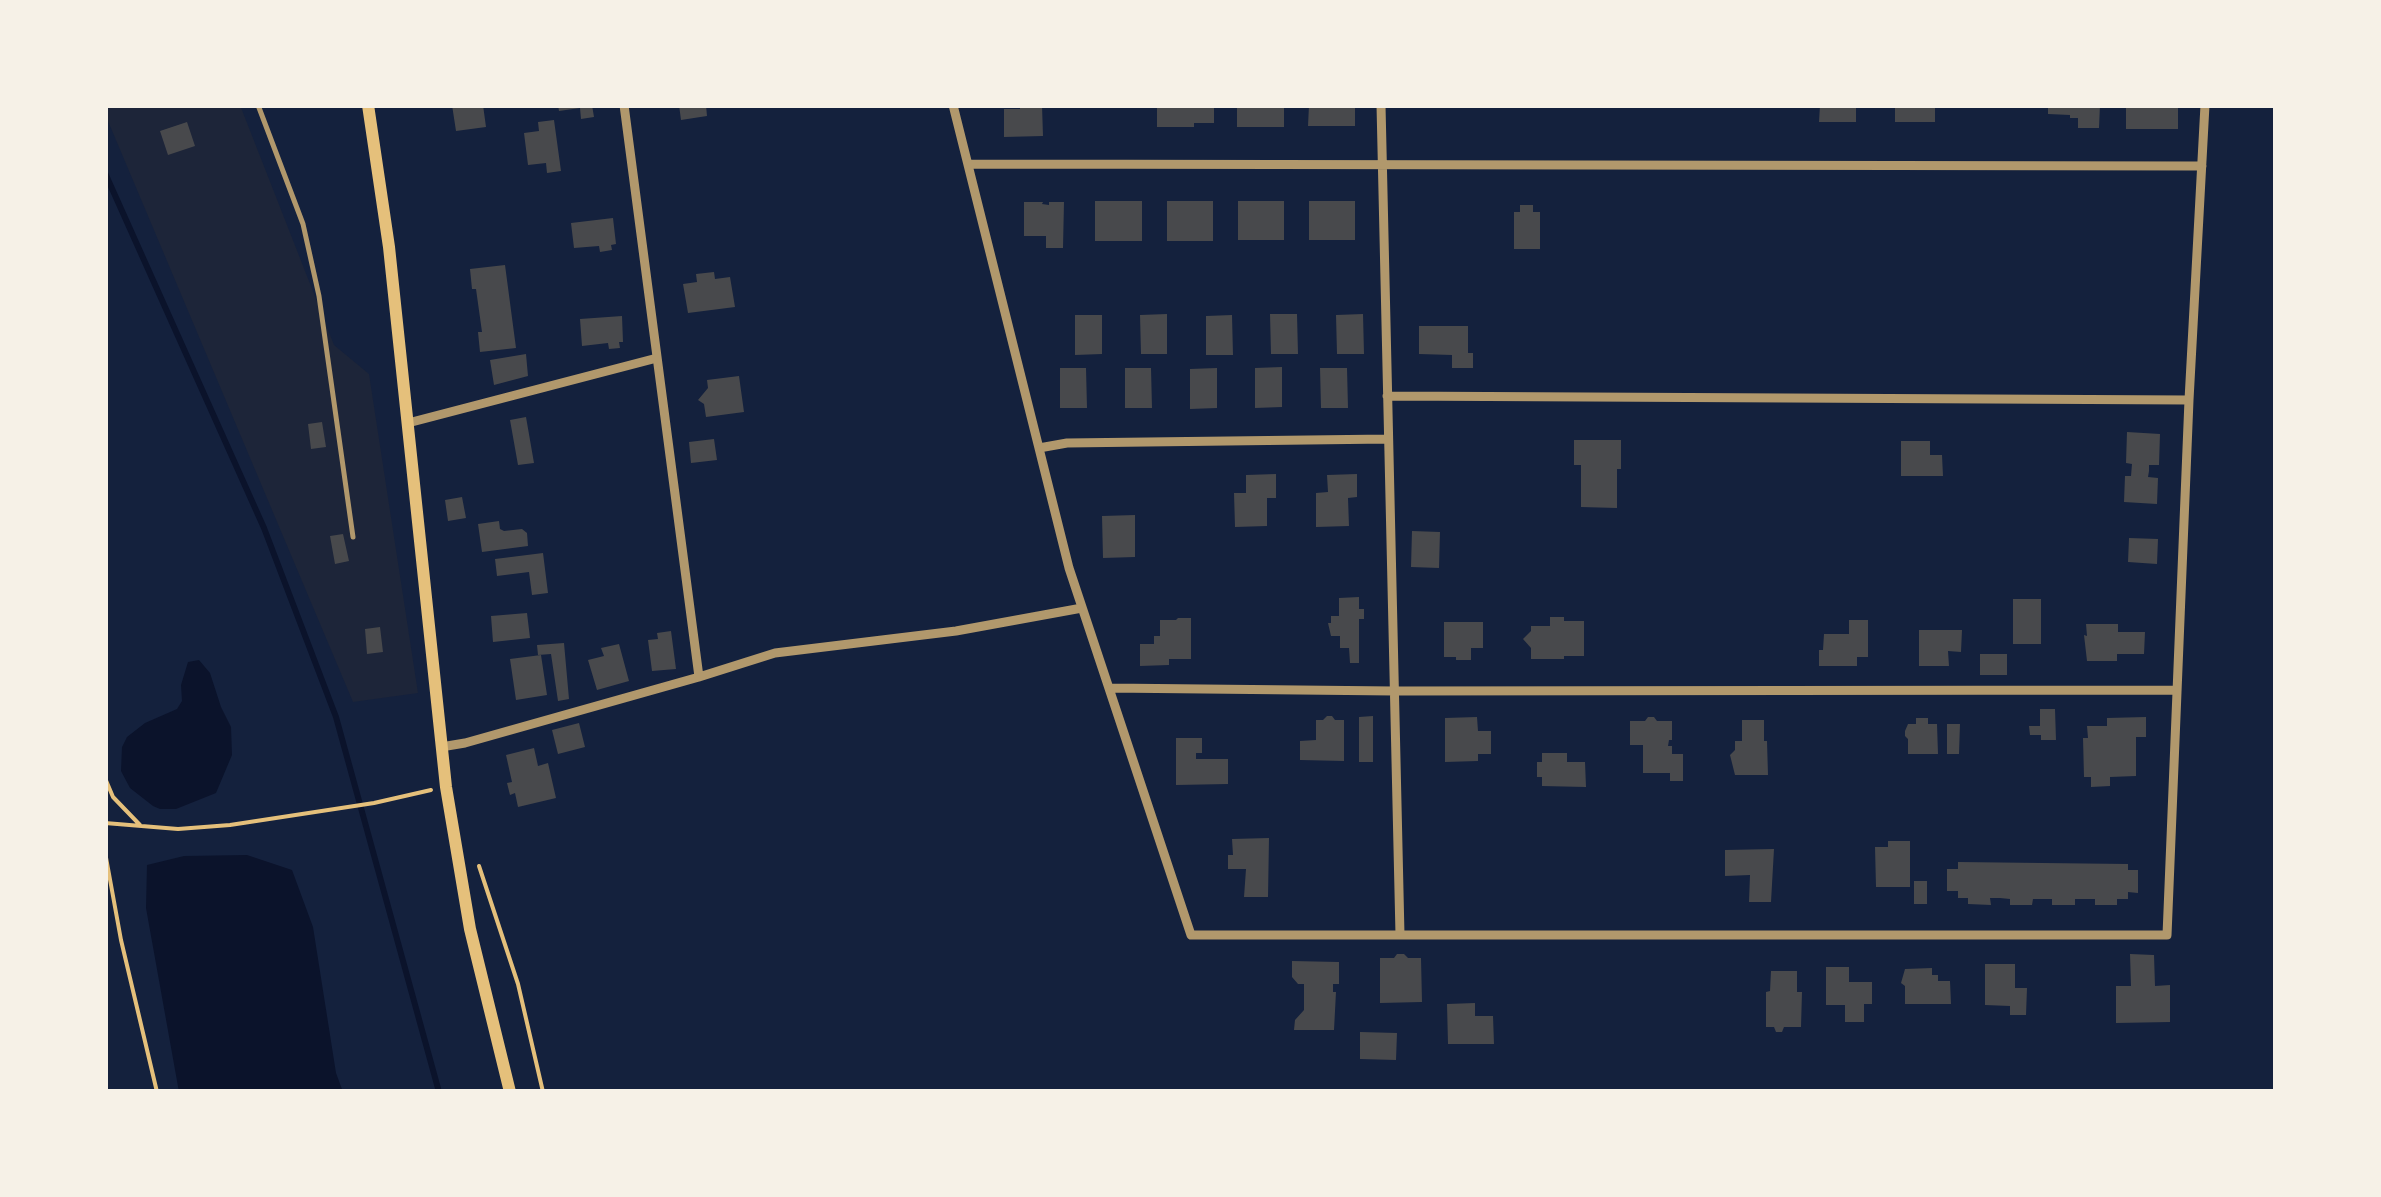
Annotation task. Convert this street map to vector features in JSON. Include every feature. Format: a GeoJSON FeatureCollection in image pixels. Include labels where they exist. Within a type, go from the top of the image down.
{"type":"FeatureCollection","features":[{"type":"Feature","properties":{"kind":"main road"},"geometry":{"type":"LineString","coordinates":[[368,105],[389,247],[446,788],[470,929],[510,1092]]}},
{"type":"Feature","properties":{"kind":"street"},"geometry":{"type":"LineString","coordinates":[[624,105],[699,678]]}},
{"type":"Feature","properties":{"kind":"street"},"geometry":{"type":"LineString","coordinates":[[953,105],[1070,568],[1191,936],[2166,935],[2206,105]]}},
{"type":"Feature","properties":{"kind":"street"},"geometry":{"type":"LineString","coordinates":[[1381,105],[1400,936]]}},
{"type":"Feature","properties":{"kind":"street"},"geometry":{"type":"LineString","coordinates":[[968,164],[2202,166]]}},
{"type":"Feature","properties":{"kind":"street"},"geometry":{"type":"LineString","coordinates":[[408,424],[657,358]]}},
{"type":"Feature","properties":{"kind":"street"},"geometry":{"type":"LineString","coordinates":[[1387,396],[2189,400]]}},
{"type":"Feature","properties":{"kind":"street"},"geometry":{"type":"LineString","coordinates":[[1040,448],[1067,444],[1388,439]]}},
{"type":"Feature","properties":{"kind":"street"},"geometry":{"type":"LineString","coordinates":[[442,747],[699,678],[775,653],[956,631],[1082,608]]}},
{"type":"Feature","properties":{"kind":"street"},"geometry":{"type":"LineString","coordinates":[[1109,688],[2177,690]]}},
{"type":"Feature","properties":{"kind":"lane"},"geometry":{"type":"LineString","coordinates":[[258,105],[303,224],[319,296],[353,538]]}},
{"type":"Feature","properties":{"kind":"path"},"geometry":{"type":"LineString","coordinates":[[105,778],[113,797],[140,826]]}},
{"type":"Feature","properties":{"kind":"path"},"geometry":{"type":"LineString","coordinates":[[105,823],[178,829],[230,826],[446,788]]}},
{"type":"Feature","properties":{"kind":"path"},"geometry":{"type":"LineString","coordinates":[[105,852],[121,940],[158,1092]]}},
{"type":"Feature","properties":{"kind":"path"},"geometry":{"type":"LineString","coordinates":[[477,860],[518,984],[543,1092]]}},
{"type":"Feature","properties":{"kind":"shaded area"},"geometry":{"type":"Polygon","coordinates":[[[105,105],[240,105],[334,345],[369,374],[418,693],[353,702],[105,114],[105,105]]]}},
{"type":"Feature","properties":{"kind":"shaded area"},"geometry":{"type":"Polygon","coordinates":[[[199,660],[210,673],[231,727],[232,755],[216,793],[176,809],[160,809],[130,788],[121,771],[122,747],[127,737],[145,723],[177,709],[182,701],[181,685],[188,662],[199,660]]]}},
{"type":"Feature","properties":{"kind":"shaded area"},"geometry":{"type":"Polygon","coordinates":[[[247,855],[292,870],[313,927],[336,1073],[343,1092],[179,1092],[146,908],[147,865],[184,856],[247,855]]]}},
{"type":"Feature","properties":{"kind":"building"},"geometry":{"type":"Polygon","coordinates":[[[452,105],[483,105],[486,127],[456,131],[452,105]]]}},
{"type":"Feature","properties":{"kind":"building"},"geometry":{"type":"Polygon","coordinates":[[[558,105],[592,105],[594,117],[581,119],[580,108],[559,111],[558,105]]]}},
{"type":"Feature","properties":{"kind":"building"},"geometry":{"type":"Polygon","coordinates":[[[679,105],[706,105],[707,116],[681,120],[679,105]]]}},
{"type":"Feature","properties":{"kind":"building"},"geometry":{"type":"Polygon","coordinates":[[[1020,105],[1042,105],[1043,136],[1004,137],[1004,109],[1020,109],[1020,105]]]}},
{"type":"Feature","properties":{"kind":"building"},"geometry":{"type":"Polygon","coordinates":[[[1157,105],[1214,105],[1214,123],[1157,127],[1157,105]]]}},
{"type":"Feature","properties":{"kind":"building"},"geometry":{"type":"Polygon","coordinates":[[[1237,105],[1284,105],[1284,127],[1237,127],[1237,105]]]}},
{"type":"Feature","properties":{"kind":"building"},"geometry":{"type":"Polygon","coordinates":[[[1309,105],[1355,105],[1355,126],[1308,126],[1309,105]]]}},
{"type":"Feature","properties":{"kind":"building"},"geometry":{"type":"Polygon","coordinates":[[[1820,105],[1856,105],[1856,122],[1819,122],[1820,105]]]}},
{"type":"Feature","properties":{"kind":"building"},"geometry":{"type":"Polygon","coordinates":[[[1895,105],[1935,105],[1935,122],[1895,122],[1895,105]]]}},
{"type":"Feature","properties":{"kind":"building"},"geometry":{"type":"Polygon","coordinates":[[[2048,105],[2100,105],[2099,128],[2078,128],[2078,118],[2048,114],[2048,105]]]}},
{"type":"Feature","properties":{"kind":"building"},"geometry":{"type":"Polygon","coordinates":[[[2126,105],[2178,105],[2178,129],[2126,129],[2126,105]]]}},
{"type":"Feature","properties":{"kind":"building"},"geometry":{"type":"Polygon","coordinates":[[[554,120],[561,171],[547,173],[546,163],[528,165],[524,133],[539,131],[538,122],[554,120]]]}},
{"type":"Feature","properties":{"kind":"building"},"geometry":{"type":"Polygon","coordinates":[[[187,122],[195,146],[168,155],[160,131],[187,122]]]}},
{"type":"Feature","properties":{"kind":"building"},"geometry":{"type":"Polygon","coordinates":[[[1095,201],[1142,201],[1142,241],[1095,241],[1095,201]]]}},
{"type":"Feature","properties":{"kind":"building"},"geometry":{"type":"Polygon","coordinates":[[[1167,201],[1213,201],[1213,241],[1167,241],[1167,201]]]}},
{"type":"Feature","properties":{"kind":"building"},"geometry":{"type":"Polygon","coordinates":[[[1238,201],[1284,201],[1284,240],[1238,240],[1238,201]]]}},
{"type":"Feature","properties":{"kind":"building"},"geometry":{"type":"Polygon","coordinates":[[[1309,201],[1355,201],[1355,240],[1309,240],[1309,201]]]}},
{"type":"Feature","properties":{"kind":"building"},"geometry":{"type":"Polygon","coordinates":[[[1024,202],[1064,202],[1063,248],[1046,248],[1046,236],[1024,236],[1024,202]]]}},
{"type":"Feature","properties":{"kind":"building"},"geometry":{"type":"Polygon","coordinates":[[[1520,205],[1533,205],[1533,212],[1540,212],[1540,249],[1514,249],[1514,212],[1520,212],[1520,205]]]}},
{"type":"Feature","properties":{"kind":"building"},"geometry":{"type":"Polygon","coordinates":[[[613,218],[616,244],[611,245],[612,250],[600,252],[599,246],[574,248],[571,223],[613,218]]]}},
{"type":"Feature","properties":{"kind":"building"},"geometry":{"type":"Polygon","coordinates":[[[505,265],[516,348],[480,352],[478,332],[482,332],[470,269],[505,265]]]}},
{"type":"Feature","properties":{"kind":"building"},"geometry":{"type":"Polygon","coordinates":[[[714,272],[715,279],[730,277],[735,307],[688,313],[683,284],[697,282],[696,274],[714,272]]]}},
{"type":"Feature","properties":{"kind":"building"},"geometry":{"type":"Polygon","coordinates":[[[1167,314],[1167,354],[1141,354],[1140,315],[1167,314]]]}},
{"type":"Feature","properties":{"kind":"building"},"geometry":{"type":"Polygon","coordinates":[[[1270,314],[1297,314],[1298,354],[1271,354],[1270,314]]]}},
{"type":"Feature","properties":{"kind":"building"},"geometry":{"type":"Polygon","coordinates":[[[1363,314],[1364,354],[1337,354],[1336,315],[1363,314]]]}},
{"type":"Feature","properties":{"kind":"building"},"geometry":{"type":"Polygon","coordinates":[[[1075,315],[1102,315],[1102,354],[1075,355],[1075,315]]]}},
{"type":"Feature","properties":{"kind":"building"},"geometry":{"type":"Polygon","coordinates":[[[1232,315],[1233,355],[1206,355],[1206,316],[1232,315]]]}},
{"type":"Feature","properties":{"kind":"building"},"geometry":{"type":"Polygon","coordinates":[[[622,316],[620,348],[609,349],[608,343],[582,346],[580,319],[622,316]]]}},
{"type":"Feature","properties":{"kind":"building"},"geometry":{"type":"Polygon","coordinates":[[[1419,326],[1468,326],[1468,353],[1473,353],[1473,368],[1452,368],[1452,355],[1419,354],[1419,326]]]}},
{"type":"Feature","properties":{"kind":"building"},"geometry":{"type":"Polygon","coordinates":[[[526,354],[528,376],[494,385],[490,360],[526,354]]]}},
{"type":"Feature","properties":{"kind":"building"},"geometry":{"type":"Polygon","coordinates":[[[1282,367],[1282,407],[1255,408],[1255,368],[1282,367]]]}},
{"type":"Feature","properties":{"kind":"building"},"geometry":{"type":"Polygon","coordinates":[[[1060,368],[1086,368],[1087,408],[1060,408],[1060,368]]]}},
{"type":"Feature","properties":{"kind":"building"},"geometry":{"type":"Polygon","coordinates":[[[1125,368],[1151,368],[1152,408],[1125,408],[1125,368]]]}},
{"type":"Feature","properties":{"kind":"building"},"geometry":{"type":"Polygon","coordinates":[[[1217,368],[1217,408],[1190,409],[1190,369],[1217,368]]]}},
{"type":"Feature","properties":{"kind":"building"},"geometry":{"type":"Polygon","coordinates":[[[1320,368],[1347,368],[1348,408],[1321,408],[1320,368]]]}},
{"type":"Feature","properties":{"kind":"building"},"geometry":{"type":"Polygon","coordinates":[[[739,376],[744,412],[706,417],[704,404],[698,400],[708,388],[707,380],[739,376]]]}},
{"type":"Feature","properties":{"kind":"building"},"geometry":{"type":"Polygon","coordinates":[[[526,417],[534,463],[518,465],[510,420],[526,417]]]}},
{"type":"Feature","properties":{"kind":"building"},"geometry":{"type":"Polygon","coordinates":[[[322,422],[326,447],[311,449],[308,424],[322,422]]]}},
{"type":"Feature","properties":{"kind":"building"},"geometry":{"type":"Polygon","coordinates":[[[2127,432],[2160,434],[2159,465],[2149,465],[2148,477],[2158,478],[2157,504],[2124,502],[2125,476],[2131,476],[2132,464],[2126,463],[2127,432]]]}},
{"type":"Feature","properties":{"kind":"building"},"geometry":{"type":"Polygon","coordinates":[[[714,439],[717,460],[691,463],[689,442],[714,439]]]}},
{"type":"Feature","properties":{"kind":"building"},"geometry":{"type":"Polygon","coordinates":[[[1574,440],[1621,440],[1617,508],[1581,507],[1581,465],[1574,465],[1574,440]]]}},
{"type":"Feature","properties":{"kind":"building"},"geometry":{"type":"Polygon","coordinates":[[[1901,441],[1930,441],[1930,455],[1942,455],[1943,476],[1901,476],[1901,441]]]}},
{"type":"Feature","properties":{"kind":"building"},"geometry":{"type":"Polygon","coordinates":[[[1276,474],[1276,498],[1267,498],[1267,526],[1235,527],[1234,493],[1246,493],[1246,475],[1276,474]]]}},
{"type":"Feature","properties":{"kind":"building"},"geometry":{"type":"Polygon","coordinates":[[[1357,474],[1357,497],[1348,498],[1349,526],[1316,527],[1316,493],[1328,492],[1327,475],[1357,474]]]}},
{"type":"Feature","properties":{"kind":"building"},"geometry":{"type":"Polygon","coordinates":[[[462,497],[466,518],[448,521],[445,500],[462,497]]]}},
{"type":"Feature","properties":{"kind":"building"},"geometry":{"type":"Polygon","coordinates":[[[1135,515],[1135,557],[1103,558],[1102,516],[1135,515]]]}},
{"type":"Feature","properties":{"kind":"building"},"geometry":{"type":"Polygon","coordinates":[[[499,521],[504,531],[522,529],[527,533],[528,546],[482,552],[478,524],[499,521]]]}},
{"type":"Feature","properties":{"kind":"building"},"geometry":{"type":"Polygon","coordinates":[[[1412,531],[1440,532],[1439,568],[1411,567],[1412,531]]]}},
{"type":"Feature","properties":{"kind":"building"},"geometry":{"type":"Polygon","coordinates":[[[343,534],[349,561],[335,564],[330,536],[343,534]]]}},
{"type":"Feature","properties":{"kind":"building"},"geometry":{"type":"Polygon","coordinates":[[[2129,538],[2158,539],[2157,564],[2128,562],[2129,538]]]}},
{"type":"Feature","properties":{"kind":"building"},"geometry":{"type":"Polygon","coordinates":[[[543,553],[548,593],[532,595],[529,572],[497,576],[495,559],[543,553]]]}},
{"type":"Feature","properties":{"kind":"building"},"geometry":{"type":"Polygon","coordinates":[[[1359,597],[1364,619],[1359,619],[1359,663],[1350,663],[1349,648],[1340,648],[1340,636],[1331,636],[1328,623],[1331,616],[1339,616],[1339,598],[1359,597]]]}},
{"type":"Feature","properties":{"kind":"building"},"geometry":{"type":"Polygon","coordinates":[[[2013,599],[2041,599],[2041,644],[2013,644],[2013,599]]]}},
{"type":"Feature","properties":{"kind":"building"},"geometry":{"type":"Polygon","coordinates":[[[527,613],[530,638],[493,642],[491,616],[527,613]]]}},
{"type":"Feature","properties":{"kind":"building"},"geometry":{"type":"Polygon","coordinates":[[[1550,617],[1584,621],[1584,656],[1531,659],[1531,648],[1523,639],[1531,626],[1550,626],[1550,617]]]}},
{"type":"Feature","properties":{"kind":"building"},"geometry":{"type":"Polygon","coordinates":[[[1191,618],[1191,659],[1140,666],[1140,644],[1154,644],[1154,636],[1160,636],[1160,620],[1191,618]]]}},
{"type":"Feature","properties":{"kind":"building"},"geometry":{"type":"Polygon","coordinates":[[[1849,620],[1868,620],[1868,657],[1857,657],[1857,666],[1819,666],[1824,634],[1849,634],[1849,620]]]}},
{"type":"Feature","properties":{"kind":"building"},"geometry":{"type":"Polygon","coordinates":[[[1444,622],[1483,622],[1483,648],[1471,648],[1471,660],[1444,657],[1444,622]]]}},
{"type":"Feature","properties":{"kind":"building"},"geometry":{"type":"Polygon","coordinates":[[[2086,624],[2118,624],[2118,632],[2145,632],[2144,654],[2117,654],[2117,661],[2087,661],[2086,624]]]}},
{"type":"Feature","properties":{"kind":"building"},"geometry":{"type":"Polygon","coordinates":[[[380,627],[383,652],[367,654],[365,629],[380,627]]]}},
{"type":"Feature","properties":{"kind":"building"},"geometry":{"type":"Polygon","coordinates":[[[1919,630],[1962,630],[1961,652],[1948,651],[1949,666],[1919,666],[1919,630]]]}},
{"type":"Feature","properties":{"kind":"building"},"geometry":{"type":"Polygon","coordinates":[[[671,631],[676,669],[652,671],[648,640],[658,639],[657,633],[671,631]]]}},
{"type":"Feature","properties":{"kind":"building"},"geometry":{"type":"Polygon","coordinates":[[[564,643],[569,699],[558,701],[551,654],[538,655],[537,645],[564,643]]]}},
{"type":"Feature","properties":{"kind":"building"},"geometry":{"type":"Polygon","coordinates":[[[619,644],[629,681],[597,690],[588,660],[604,656],[601,648],[619,644]]]}},
{"type":"Feature","properties":{"kind":"building"},"geometry":{"type":"Polygon","coordinates":[[[1980,654],[2007,654],[2007,675],[1980,675],[1980,654]]]}},
{"type":"Feature","properties":{"kind":"building"},"geometry":{"type":"Polygon","coordinates":[[[541,655],[547,695],[516,700],[510,659],[541,655]]]}},
{"type":"Feature","properties":{"kind":"building"},"geometry":{"type":"Polygon","coordinates":[[[2040,709],[2055,709],[2056,740],[2030,735],[2029,726],[2040,726],[2040,709]]]}},
{"type":"Feature","properties":{"kind":"building"},"geometry":{"type":"Polygon","coordinates":[[[1327,716],[1344,720],[1344,761],[1300,760],[1300,741],[1316,740],[1316,720],[1327,716]]]}},
{"type":"Feature","properties":{"kind":"building"},"geometry":{"type":"Polygon","coordinates":[[[1373,716],[1373,762],[1359,762],[1359,717],[1373,716]]]}},
{"type":"Feature","properties":{"kind":"building"},"geometry":{"type":"Polygon","coordinates":[[[1477,717],[1478,731],[1491,731],[1491,754],[1478,754],[1478,761],[1445,762],[1445,718],[1477,717]]]}},
{"type":"Feature","properties":{"kind":"building"},"geometry":{"type":"Polygon","coordinates":[[[1648,717],[1672,721],[1672,740],[1668,746],[1672,746],[1672,754],[1683,754],[1683,781],[1670,781],[1670,773],[1643,773],[1643,745],[1630,745],[1630,721],[1645,721],[1648,717]]]}},
{"type":"Feature","properties":{"kind":"building"},"geometry":{"type":"Polygon","coordinates":[[[2146,717],[2146,737],[2136,737],[2136,776],[2110,777],[2110,786],[2091,787],[2091,777],[2084,777],[2083,738],[2088,738],[2087,726],[2107,726],[2107,718],[2146,717]]]}},
{"type":"Feature","properties":{"kind":"building"},"geometry":{"type":"Polygon","coordinates":[[[1916,718],[1928,718],[1928,724],[1937,724],[1938,754],[1908,754],[1905,731],[1908,724],[1916,724],[1916,718]]]}},
{"type":"Feature","properties":{"kind":"building"},"geometry":{"type":"Polygon","coordinates":[[[1742,720],[1764,720],[1768,775],[1735,775],[1730,755],[1735,750],[1735,741],[1742,741],[1742,720]]]}},
{"type":"Feature","properties":{"kind":"building"},"geometry":{"type":"Polygon","coordinates":[[[579,723],[585,747],[558,754],[552,730],[579,723]]]}},
{"type":"Feature","properties":{"kind":"building"},"geometry":{"type":"Polygon","coordinates":[[[1947,724],[1960,724],[1959,754],[1947,754],[1947,724]]]}},
{"type":"Feature","properties":{"kind":"building"},"geometry":{"type":"Polygon","coordinates":[[[1176,738],[1202,738],[1202,753],[1196,753],[1196,759],[1228,759],[1228,784],[1176,785],[1176,738]]]}},
{"type":"Feature","properties":{"kind":"building"},"geometry":{"type":"Polygon","coordinates":[[[534,748],[538,766],[548,763],[556,798],[518,807],[515,793],[510,795],[507,783],[512,782],[506,755],[534,748]]]}},
{"type":"Feature","properties":{"kind":"building"},"geometry":{"type":"Polygon","coordinates":[[[1542,753],[1567,753],[1567,762],[1585,762],[1586,787],[1542,786],[1542,777],[1537,777],[1537,762],[1542,762],[1542,753]]]}},
{"type":"Feature","properties":{"kind":"building"},"geometry":{"type":"Polygon","coordinates":[[[1269,838],[1268,897],[1244,897],[1246,869],[1228,869],[1228,855],[1233,855],[1232,839],[1269,838]]]}},
{"type":"Feature","properties":{"kind":"building"},"geometry":{"type":"Polygon","coordinates":[[[1888,841],[1910,841],[1910,887],[1876,887],[1875,847],[1888,847],[1888,841]]]}},
{"type":"Feature","properties":{"kind":"building"},"geometry":{"type":"Polygon","coordinates":[[[1774,849],[1771,902],[1749,902],[1750,875],[1725,876],[1725,850],[1774,849]]]}},
{"type":"Feature","properties":{"kind":"building"},"geometry":{"type":"Polygon","coordinates":[[[1958,862],[2128,864],[2128,870],[2138,870],[2138,893],[2128,892],[2128,899],[2117,899],[2117,905],[2095,905],[2095,899],[2075,899],[2075,905],[2052,905],[2052,899],[2033,899],[2032,905],[2010,905],[2010,899],[2000,898],[1990,898],[1991,905],[1968,904],[1968,898],[1958,898],[1958,891],[1947,891],[1947,869],[1958,869],[1958,862]]]}},
{"type":"Feature","properties":{"kind":"building"},"geometry":{"type":"Polygon","coordinates":[[[1914,881],[1927,881],[1927,904],[1914,904],[1914,881]]]}},
{"type":"Feature","properties":{"kind":"building"},"geometry":{"type":"Polygon","coordinates":[[[1397,954],[1421,958],[1422,1002],[1380,1003],[1380,958],[1394,958],[1397,954]]]}},
{"type":"Feature","properties":{"kind":"building"},"geometry":{"type":"Polygon","coordinates":[[[2130,954],[2154,955],[2155,986],[2170,985],[2170,1022],[2116,1023],[2116,986],[2131,986],[2130,954]]]}},
{"type":"Feature","properties":{"kind":"building"},"geometry":{"type":"Polygon","coordinates":[[[1292,961],[1339,962],[1339,984],[1333,984],[1334,1030],[1294,1030],[1295,1020],[1304,1010],[1304,984],[1298,984],[1292,977],[1292,961]]]}},
{"type":"Feature","properties":{"kind":"building"},"geometry":{"type":"Polygon","coordinates":[[[1985,964],[2015,964],[2015,988],[2027,988],[2026,1015],[2010,1015],[2010,1006],[1985,1005],[1985,964]]]}},
{"type":"Feature","properties":{"kind":"building"},"geometry":{"type":"Polygon","coordinates":[[[1826,967],[1849,967],[1849,982],[1872,982],[1872,1004],[1864,1004],[1864,1022],[1845,1022],[1845,1005],[1826,1005],[1826,967]]]}},
{"type":"Feature","properties":{"kind":"building"},"geometry":{"type":"Polygon","coordinates":[[[1932,968],[1938,981],[1950,981],[1951,1004],[1905,1004],[1905,986],[1901,983],[1905,969],[1932,968]]]}},
{"type":"Feature","properties":{"kind":"building"},"geometry":{"type":"Polygon","coordinates":[[[1771,971],[1797,971],[1797,992],[1802,992],[1801,1027],[1784,1027],[1782,1032],[1776,1032],[1774,1027],[1766,1027],[1766,992],[1770,991],[1771,971]]]}},
{"type":"Feature","properties":{"kind":"building"},"geometry":{"type":"Polygon","coordinates":[[[1475,1003],[1475,1016],[1493,1016],[1494,1044],[1448,1044],[1447,1004],[1475,1003]]]}},
{"type":"Feature","properties":{"kind":"building"},"geometry":{"type":"Polygon","coordinates":[[[1360,1032],[1397,1033],[1396,1060],[1360,1059],[1360,1032]]]}},
{"type":"Feature","properties":{"kind":"waterway"},"geometry":{"type":"LineString","coordinates":[[105,173],[264,528],[336,717],[439,1092]]}}]}
